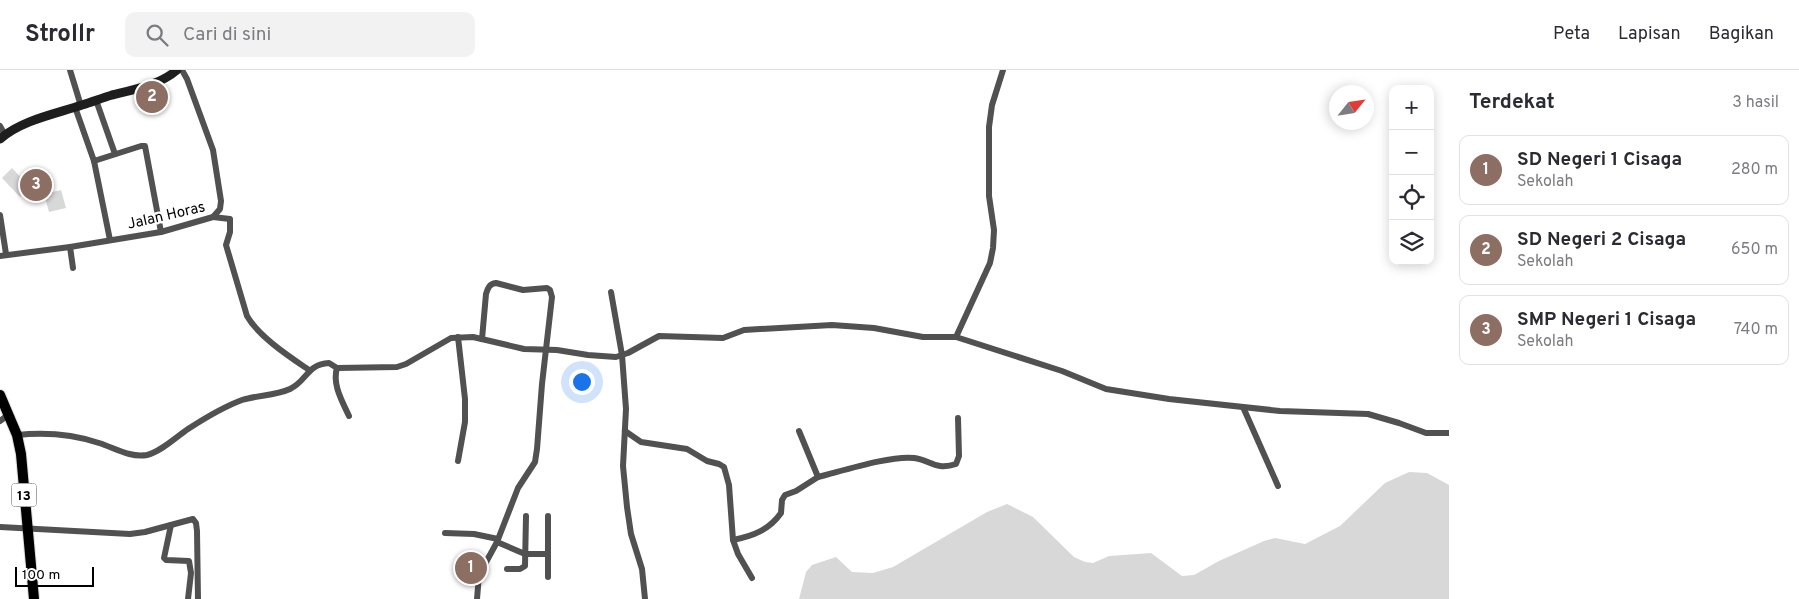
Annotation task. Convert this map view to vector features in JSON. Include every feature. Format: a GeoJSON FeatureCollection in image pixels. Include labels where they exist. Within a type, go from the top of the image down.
{"type":"FeatureCollection","features":[{"type":"Feature","properties":{"kind":"highway","name":"13"},"geometry":{"type":"LineString","coordinates":[[0,395],[4,418],[17,435],[21,454],[36,599]]}},
{"type":"Feature","properties":{"kind":"main road"},"geometry":{"type":"LineString","coordinates":[[2,137],[38,119],[164,79],[177,70]]}},
{"type":"Feature","properties":{"kind":"street"},"geometry":{"type":"LineString","coordinates":[[70,70],[78,107],[94,161],[110,240]]}},
{"type":"Feature","properties":{"kind":"street","name":"Jalan Horas"},"geometry":{"type":"LineString","coordinates":[[3,255],[70,247],[161,232],[213,217],[220,209],[221,201],[213,150],[182,70]]}},
{"type":"Feature","properties":{"kind":"street"},"geometry":{"type":"LineString","coordinates":[[956,337],[990,263],[993,248],[994,230],[989,196],[989,127],[992,105],[1003,70]]}},
{"type":"Feature","properties":{"kind":"street"},"geometry":{"type":"LineString","coordinates":[[96,100],[115,154]]}},
{"type":"Feature","properties":{"kind":"street"},"geometry":{"type":"LineString","coordinates":[[0,126],[2,137]]}},
{"type":"Feature","properties":{"kind":"street"},"geometry":{"type":"LineString","coordinates":[[94,161],[143,145],[147,148],[161,232]]}},
{"type":"Feature","properties":{"kind":"street"},"geometry":{"type":"LineString","coordinates":[[0,215],[3,255]]}},
{"type":"Feature","properties":{"kind":"street"},"geometry":{"type":"LineString","coordinates":[[213,217],[230,219],[230,232],[226,245],[250,322],[271,342],[309,370]]}},
{"type":"Feature","properties":{"kind":"street"},"geometry":{"type":"LineString","coordinates":[[70,247],[73,268]]}},
{"type":"Feature","properties":{"kind":"street"},"geometry":{"type":"LineString","coordinates":[[477,599],[479,575],[497,540],[518,488],[534,462],[538,449],[551,292],[547,288],[523,290],[496,283],[492,284],[486,294],[482,339]]}},
{"type":"Feature","properties":{"kind":"street"},"geometry":{"type":"LineString","coordinates":[[611,292],[622,356],[626,416],[622,466],[631,534],[642,569],[645,599]]}},
{"type":"Feature","properties":{"kind":"street"},"geometry":{"type":"LineString","coordinates":[[17,435],[45,433],[64,435],[100,443],[129,454],[146,455],[225,408],[241,401],[289,389],[301,381],[309,370],[317,365],[329,363],[336,368],[401,366],[451,338],[458,337],[474,336],[524,349],[546,349],[602,357],[616,357],[622,356],[659,336],[723,338],[752,329],[832,325],[874,328],[923,336],[956,337],[1062,371],[1106,389],[1280,411],[1368,414],[1426,433],[1449,433]]}},
{"type":"Feature","properties":{"kind":"street"},"geometry":{"type":"LineString","coordinates":[[458,337],[465,399],[465,422],[458,461]]}},
{"type":"Feature","properties":{"kind":"street"},"geometry":{"type":"LineString","coordinates":[[336,368],[335,379],[349,416]]}},
{"type":"Feature","properties":{"kind":"street"},"geometry":{"type":"LineString","coordinates":[[1243,407],[1278,486]]}},
{"type":"Feature","properties":{"kind":"street"},"geometry":{"type":"LineString","coordinates":[[733,540],[753,536],[760,532],[781,513],[782,500],[785,495],[818,477],[892,460],[915,458],[932,465],[950,466],[956,464],[959,456],[958,418]]}},
{"type":"Feature","properties":{"kind":"street"},"geometry":{"type":"LineString","coordinates":[[625,431],[640,442],[681,448],[706,461],[724,467],[729,485],[733,540],[738,554],[752,578]]}},
{"type":"Feature","properties":{"kind":"street"},"geometry":{"type":"LineString","coordinates":[[799,431],[818,477]]}},
{"type":"Feature","properties":{"kind":"street"},"geometry":{"type":"LineString","coordinates":[[507,569],[520,569],[524,567],[526,516]]}},
{"type":"Feature","properties":{"kind":"street"},"geometry":{"type":"LineString","coordinates":[[548,516],[548,577]]}},
{"type":"Feature","properties":{"kind":"street"},"geometry":{"type":"LineString","coordinates":[[0,526],[130,534],[145,532],[191,518],[196,523],[198,599]]}},
{"type":"Feature","properties":{"kind":"street"},"geometry":{"type":"LineString","coordinates":[[171,525],[164,558],[166,560],[189,561],[191,573],[188,599]]}},
{"type":"Feature","properties":{"kind":"street"},"geometry":{"type":"LineString","coordinates":[[445,533],[474,534],[497,540],[525,554],[548,554]]}},
{"type":"Feature","properties":{"kind":"shaded area"},"geometry":{"type":"Polygon","coordinates":[[[12,168],[30,187],[20,197],[2,178],[12,168]]]}},
{"type":"Feature","properties":{"kind":"shaded area"},"geometry":{"type":"Polygon","coordinates":[[[61,190],[66,208],[49,212],[44,194],[61,190]]]}},
{"type":"Feature","properties":{"kind":"shaded area"},"geometry":{"type":"Polygon","coordinates":[[[1409,472],[1427,473],[1449,485],[1449,599],[799,599],[806,572],[812,565],[836,557],[852,572],[873,573],[893,567],[987,512],[1007,504],[1033,517],[1074,557],[1085,562],[1093,563],[1109,556],[1151,553],[1182,576],[1194,575],[1219,561],[1264,541],[1275,538],[1305,544],[1340,526],[1385,483],[1409,472]]]}},
{"type":"Feature","properties":{"kind":"place","name":"SD Negeri 2 Cisaga"},"geometry":{"type":"Point","coordinates":[152,97]}},
{"type":"Feature","properties":{"kind":"place","name":"SMP Negeri 1 Cisaga"},"geometry":{"type":"Point","coordinates":[36,185]}},
{"type":"Feature","properties":{"kind":"place","name":"SD Negeri 1 Cisaga"},"geometry":{"type":"Point","coordinates":[471,568]}}]}
